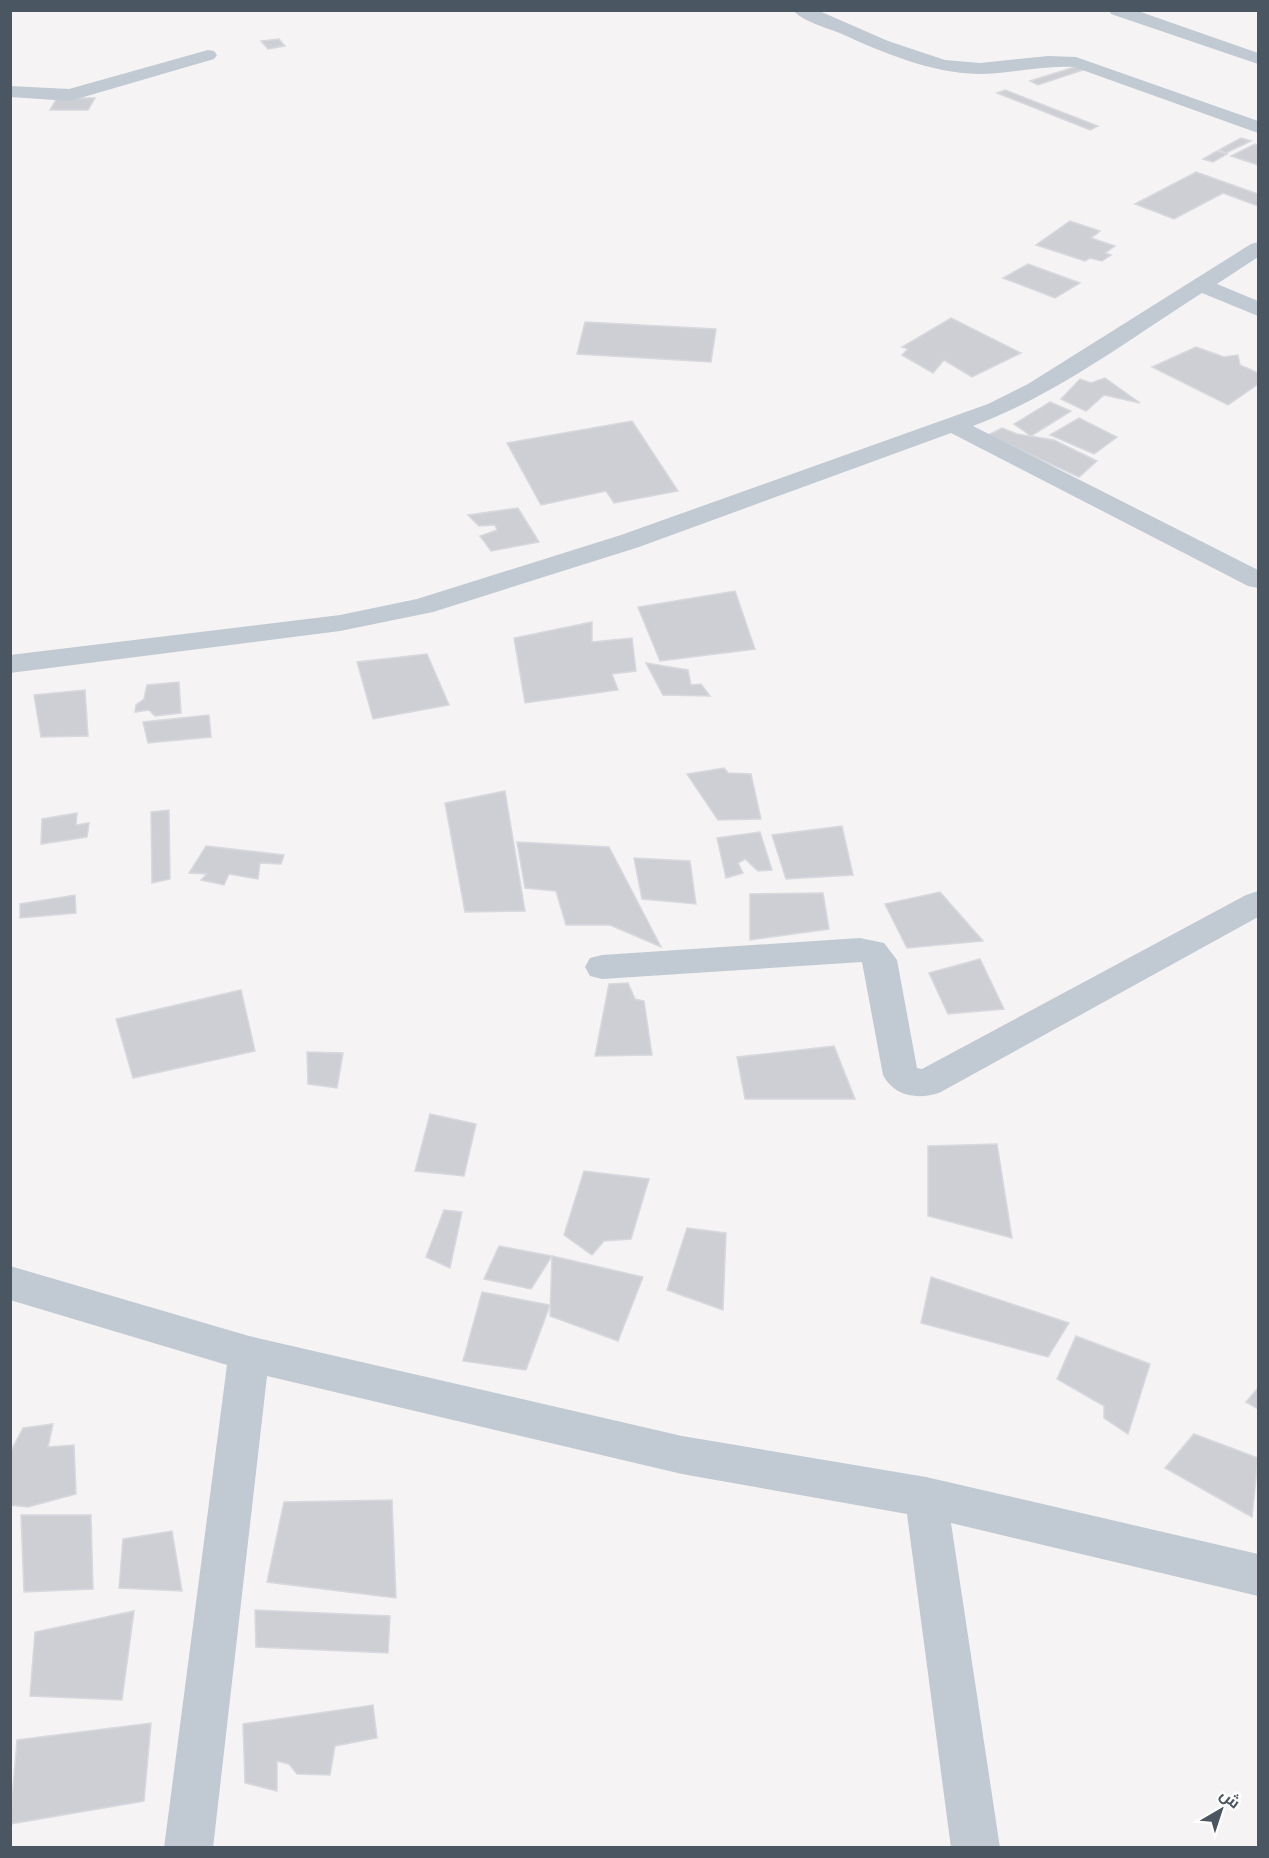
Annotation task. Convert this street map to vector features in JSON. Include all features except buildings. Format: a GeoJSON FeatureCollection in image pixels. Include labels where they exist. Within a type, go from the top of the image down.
{"type":"FeatureCollection","features":[{"type":"Feature","properties":{"kind":"street"},"geometry":{"type":"LineString","coordinates":[[801,10],[915,56],[949,65],[980,68],[1045,60],[1076,62],[1258,128]]}},
{"type":"Feature","properties":{"kind":"street"},"geometry":{"type":"LineString","coordinates":[[1117,10],[1258,59]]}},
{"type":"Feature","properties":{"kind":"street"},"geometry":{"type":"LineString","coordinates":[[10,91],[70,95],[208,55]]}},
{"type":"Feature","properties":{"kind":"street"},"geometry":{"type":"LineString","coordinates":[[10,664],[130,647],[340,623],[423,606],[630,541],[996,409],[1036,389],[1258,248]]}},
{"type":"Feature","properties":{"kind":"street"},"geometry":{"type":"LineString","coordinates":[[1201,285],[1258,309]]}},
{"type":"Feature","properties":{"kind":"street"},"geometry":{"type":"LineString","coordinates":[[953,425],[1258,580]]}},
{"type":"Feature","properties":{"kind":"street"},"geometry":{"type":"LineString","coordinates":[[602,967],[860,950],[872,952],[880,960],[901,1075],[912,1082],[926,1083],[1258,903]]}},
{"type":"Feature","properties":{"kind":"street"},"geometry":{"type":"LineString","coordinates":[[10,1283],[249,1354],[682,1455],[926,1497],[1258,1575]]}},
{"type":"Feature","properties":{"kind":"street"},"geometry":{"type":"LineString","coordinates":[[188,1848],[249,1354]]}},
{"type":"Feature","properties":{"kind":"street"},"geometry":{"type":"LineString","coordinates":[[926,1497],[976,1848]]}}]}
